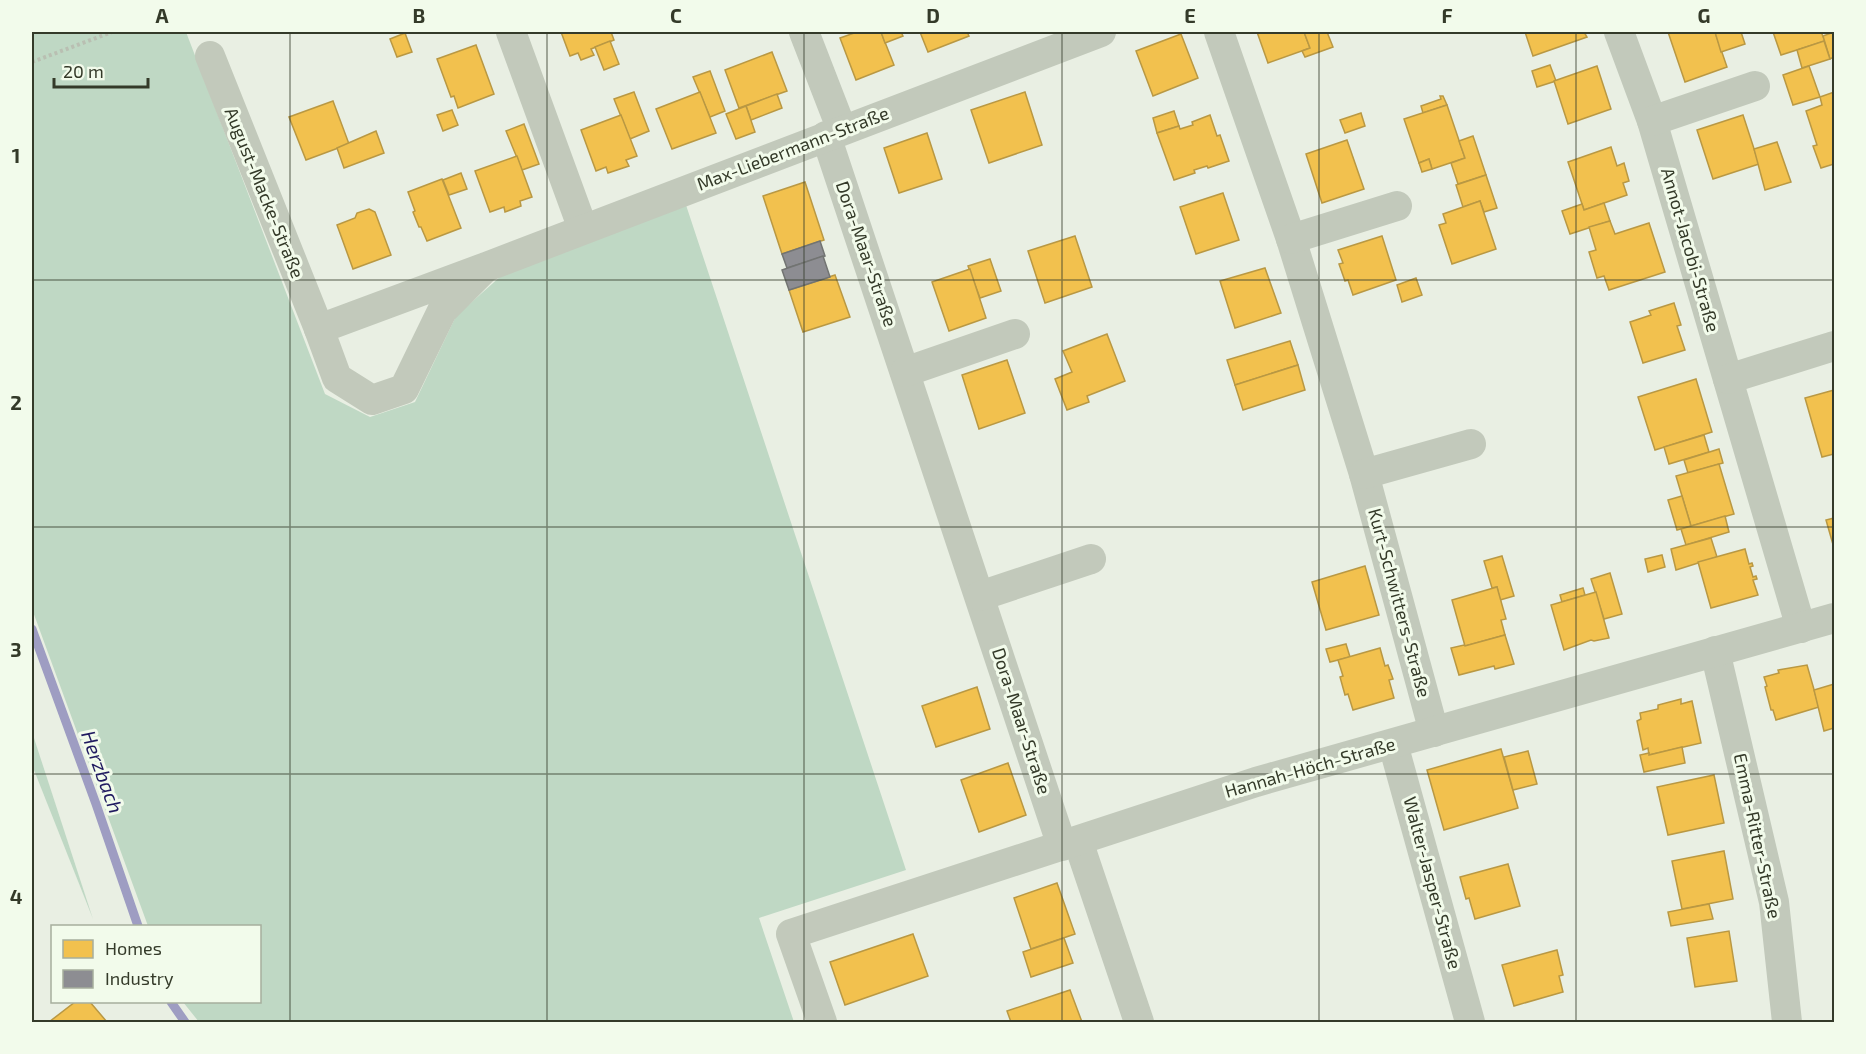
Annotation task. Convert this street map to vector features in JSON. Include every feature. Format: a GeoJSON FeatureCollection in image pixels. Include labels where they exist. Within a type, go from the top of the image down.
{"type":"FeatureCollection","features":[{"type":"Feature","properties":{"kind":"street"},"geometry":{"type":"LineString","coordinates":[[511,32],[583,229]]}},
{"type":"Feature","properties":{"kind":"street","name":"Dora-Maar-Straße"},"geometry":{"type":"LineString","coordinates":[[804,32],[905,372],[980,596],[1070,843],[1139,1023]]}},
{"type":"Feature","properties":{"kind":"street","name":"Kurt-Schwitters-Straße"},"geometry":{"type":"LineString","coordinates":[[1220,32],[1291,239],[1364,474],[1434,732]]}},
{"type":"Feature","properties":{"kind":"street","name":"Annot-Jacobi-Straße"},"geometry":{"type":"LineString","coordinates":[[1619,32],[1652,121],[1801,628]]}},
{"type":"Feature","properties":{"kind":"street","name":"Max-Liebermann-Straße"},"geometry":{"type":"LineString","coordinates":[[486,267],[442,311],[404,389],[372,400],[337,378],[319,329],[1095,33]]}},
{"type":"Feature","properties":{"kind":"street","name":"August-Macke-Straße"},"geometry":{"type":"LineString","coordinates":[[210,56],[319,329]]}},
{"type":"Feature","properties":{"kind":"street"},"geometry":{"type":"LineString","coordinates":[[1652,121],[1755,86]]}},
{"type":"Feature","properties":{"kind":"street"},"geometry":{"type":"LineString","coordinates":[[1291,239],[1397,206]]}},
{"type":"Feature","properties":{"kind":"street"},"geometry":{"type":"LineString","coordinates":[[905,372],[1015,334]]}},
{"type":"Feature","properties":{"kind":"street"},"geometry":{"type":"LineString","coordinates":[[1728,379],[1834,346]]}},
{"type":"Feature","properties":{"kind":"street"},"geometry":{"type":"LineString","coordinates":[[1364,474],[1471,444]]}},
{"type":"Feature","properties":{"kind":"street"},"geometry":{"type":"LineString","coordinates":[[980,596],[1090,559]]}},
{"type":"Feature","properties":{"kind":"street","name":"Hannah-Höch-Straße"},"geometry":{"type":"LineString","coordinates":[[822,1023],[791,934],[1256,782],[1834,618]]}},
{"type":"Feature","properties":{"kind":"street","name":"Emma-Ritter-Straße"},"geometry":{"type":"LineString","coordinates":[[1715,651],[1774,902],[1787,1023]]}},
{"type":"Feature","properties":{"kind":"street","name":"Walter-Jasper-Straße"},"geometry":{"type":"LineString","coordinates":[[1393,744],[1470,1023]]}},
{"type":"Feature","properties":{"kind":"path"},"geometry":{"type":"LineString","coordinates":[[32,62],[112,32]]}},
{"type":"Feature","properties":{"kind":"green space"},"geometry":{"type":"Polygon","coordinates":[[[32,32],[186,32],[325,394],[370,417],[415,402],[456,316],[501,276],[686,205],[906,870],[759,918],[794,1022],[199,1022],[184,1003],[261,1003],[261,925],[148,925],[32,609],[32,32]]]}},
{"type":"Feature","properties":{"kind":"green space"},"geometry":{"type":"Polygon","coordinates":[[[32,732],[93,919],[32,765],[32,732]]]}},
{"type":"Feature","properties":{"kind":"building: Homes"},"geometry":{"type":"Polygon","coordinates":[[[561,32],[611,32],[614,40],[591,49],[594,55],[581,60],[578,53],[570,56],[561,32]]]}},
{"type":"Feature","properties":{"kind":"building: Homes"},"geometry":{"type":"Polygon","coordinates":[[[857,32],[881,32],[894,65],[856,80],[840,38],[857,32]]]}},
{"type":"Feature","properties":{"kind":"building: Homes"},"geometry":{"type":"Polygon","coordinates":[[[881,32],[901,32],[903,36],[885,43],[881,32]]]}},
{"type":"Feature","properties":{"kind":"building: Homes"},"geometry":{"type":"Polygon","coordinates":[[[920,32],[967,32],[969,36],[928,52],[920,32]]]}},
{"type":"Feature","properties":{"kind":"building: Homes"},"geometry":{"type":"Polygon","coordinates":[[[1257,32],[1304,32],[1310,48],[1268,63],[1257,32]]]}},
{"type":"Feature","properties":{"kind":"building: Homes"},"geometry":{"type":"Polygon","coordinates":[[[1304,32],[1327,32],[1333,47],[1305,57],[1302,51],[1310,48],[1304,32]]]}},
{"type":"Feature","properties":{"kind":"building: Homes"},"geometry":{"type":"Polygon","coordinates":[[[1525,32],[1584,32],[1587,37],[1533,56],[1525,32]]]}},
{"type":"Feature","properties":{"kind":"building: Homes"},"geometry":{"type":"Polygon","coordinates":[[[1668,32],[1715,32],[1727,67],[1685,82],[1668,32]]]}},
{"type":"Feature","properties":{"kind":"building: Homes"},"geometry":{"type":"Polygon","coordinates":[[[1715,32],[1741,32],[1745,44],[1721,52],[1715,32]]]}},
{"type":"Feature","properties":{"kind":"building: Homes"},"geometry":{"type":"Polygon","coordinates":[[[1773,32],[1821,32],[1825,41],[1781,55],[1773,32]]]}},
{"type":"Feature","properties":{"kind":"building: Homes"},"geometry":{"type":"Polygon","coordinates":[[[1834,32],[1834,57],[1830,59],[1823,36],[1834,32]]]}},
{"type":"Feature","properties":{"kind":"building: Homes"},"geometry":{"type":"Polygon","coordinates":[[[405,33],[412,52],[397,57],[390,39],[405,33]]]}},
{"type":"Feature","properties":{"kind":"building: Homes"},"geometry":{"type":"Polygon","coordinates":[[[1181,34],[1198,78],[1153,96],[1136,51],[1181,34]]]}},
{"type":"Feature","properties":{"kind":"building: Homes"},"geometry":{"type":"Polygon","coordinates":[[[610,41],[619,64],[604,70],[595,47],[610,41]]]}},
{"type":"Feature","properties":{"kind":"building: Homes"},"geometry":{"type":"Polygon","coordinates":[[[1824,41],[1830,59],[1802,68],[1797,50],[1824,41]]]}},
{"type":"Feature","properties":{"kind":"building: Homes"},"geometry":{"type":"Polygon","coordinates":[[[476,45],[494,94],[458,108],[454,96],[451,97],[437,59],[476,45]]]}},
{"type":"Feature","properties":{"kind":"building: Homes"},"geometry":{"type":"Polygon","coordinates":[[[772,52],[787,91],[739,108],[725,70],[772,52]]]}},
{"type":"Feature","properties":{"kind":"building: Homes"},"geometry":{"type":"Polygon","coordinates":[[[1550,65],[1556,81],[1537,87],[1532,71],[1550,65]]]}},
{"type":"Feature","properties":{"kind":"building: Homes"},"geometry":{"type":"Polygon","coordinates":[[[1597,66],[1611,109],[1568,124],[1554,81],[1597,66]]]}},
{"type":"Feature","properties":{"kind":"building: Homes"},"geometry":{"type":"Polygon","coordinates":[[[1809,66],[1820,97],[1793,105],[1783,75],[1809,66]]]}},
{"type":"Feature","properties":{"kind":"building: Homes"},"geometry":{"type":"Polygon","coordinates":[[[710,71],[725,111],[710,117],[693,77],[710,71]]]}},
{"type":"Feature","properties":{"kind":"building: Homes"},"geometry":{"type":"Polygon","coordinates":[[[634,92],[649,131],[630,139],[614,99],[634,92]]]}},
{"type":"Feature","properties":{"kind":"building: Homes"},"geometry":{"type":"Polygon","coordinates":[[[700,92],[716,133],[672,149],[656,109],[700,92]]]}},
{"type":"Feature","properties":{"kind":"building: Homes"},"geometry":{"type":"Polygon","coordinates":[[[1025,92],[1042,145],[989,163],[971,110],[1025,92]]]}},
{"type":"Feature","properties":{"kind":"building: Homes"},"geometry":{"type":"Polygon","coordinates":[[[1834,92],[1834,164],[1821,168],[1813,146],[1817,145],[1806,111],[1822,105],[1820,97],[1834,92]]]}},
{"type":"Feature","properties":{"kind":"building: Homes"},"geometry":{"type":"Polygon","coordinates":[[[777,94],[782,108],[751,120],[746,106],[777,94]]]}},
{"type":"Feature","properties":{"kind":"building: Homes"},"geometry":{"type":"Polygon","coordinates":[[[1440,96],[1443,96],[1447,105],[1423,113],[1421,106],[1441,99],[1440,96]]]}},
{"type":"Feature","properties":{"kind":"building: Homes"},"geometry":{"type":"Polygon","coordinates":[[[333,101],[349,144],[306,160],[289,117],[333,101]]]}},
{"type":"Feature","properties":{"kind":"building: Homes"},"geometry":{"type":"Polygon","coordinates":[[[1447,105],[1465,158],[1432,169],[1429,159],[1419,163],[1404,119],[1447,105]]]}},
{"type":"Feature","properties":{"kind":"building: Homes"},"geometry":{"type":"Polygon","coordinates":[[[746,106],[755,132],[736,139],[726,114],[746,106]]]}},
{"type":"Feature","properties":{"kind":"building: Homes"},"geometry":{"type":"Polygon","coordinates":[[[452,110],[458,125],[443,131],[437,115],[452,110]]]}},
{"type":"Feature","properties":{"kind":"building: Homes"},"geometry":{"type":"Polygon","coordinates":[[[1174,111],[1179,126],[1157,133],[1153,118],[1174,111]]]}},
{"type":"Feature","properties":{"kind":"building: Homes"},"geometry":{"type":"Polygon","coordinates":[[[1361,113],[1365,126],[1345,133],[1340,120],[1361,113]]]}},
{"type":"Feature","properties":{"kind":"building: Homes"},"geometry":{"type":"Polygon","coordinates":[[[621,115],[637,156],[626,160],[629,166],[608,173],[606,167],[596,171],[581,130],[621,115]]]}},
{"type":"Feature","properties":{"kind":"building: Homes"},"geometry":{"type":"Polygon","coordinates":[[[1210,115],[1229,161],[1194,170],[1195,173],[1174,180],[1157,133],[1179,126],[1180,129],[1193,125],[1192,122],[1210,115]]]}},
{"type":"Feature","properties":{"kind":"building: Homes"},"geometry":{"type":"Polygon","coordinates":[[[1743,115],[1759,164],[1713,179],[1697,130],[1743,115]]]}},
{"type":"Feature","properties":{"kind":"building: Homes"},"geometry":{"type":"Polygon","coordinates":[[[524,124],[539,164],[522,170],[506,131],[524,124]]]}},
{"type":"Feature","properties":{"kind":"building: Homes"},"geometry":{"type":"Polygon","coordinates":[[[376,131],[384,153],[344,168],[337,148],[376,131]]]}},
{"type":"Feature","properties":{"kind":"building: Homes"},"geometry":{"type":"Polygon","coordinates":[[[927,133],[942,179],[899,193],[884,148],[927,133]]]}},
{"type":"Feature","properties":{"kind":"building: Homes"},"geometry":{"type":"Polygon","coordinates":[[[1473,136],[1486,175],[1458,184],[1451,163],[1465,158],[1459,141],[1473,136]]]}},
{"type":"Feature","properties":{"kind":"building: Homes"},"geometry":{"type":"Polygon","coordinates":[[[1347,140],[1364,189],[1322,203],[1306,154],[1347,140]]]}},
{"type":"Feature","properties":{"kind":"building: Homes"},"geometry":{"type":"Polygon","coordinates":[[[1777,142],[1791,182],[1765,190],[1754,149],[1777,142]]]}},
{"type":"Feature","properties":{"kind":"building: Homes"},"geometry":{"type":"Polygon","coordinates":[[[1611,147],[1617,166],[1624,163],[1629,181],[1623,183],[1627,195],[1584,210],[1568,162],[1611,147]]]}},
{"type":"Feature","properties":{"kind":"building: Homes"},"geometry":{"type":"Polygon","coordinates":[[[517,156],[532,197],[520,201],[521,206],[505,212],[504,207],[490,212],[475,171],[517,156]]]}},
{"type":"Feature","properties":{"kind":"building: Homes"},"geometry":{"type":"Polygon","coordinates":[[[1429,159],[1432,169],[1422,172],[1419,163],[1429,159]]]}},
{"type":"Feature","properties":{"kind":"building: Homes"},"geometry":{"type":"Polygon","coordinates":[[[461,173],[467,189],[449,195],[443,180],[461,173]]]}},
{"type":"Feature","properties":{"kind":"building: Homes"},"geometry":{"type":"Polygon","coordinates":[[[1486,175],[1497,208],[1484,212],[1480,201],[1463,207],[1456,185],[1486,175]]]}},
{"type":"Feature","properties":{"kind":"building: Homes"},"geometry":{"type":"Polygon","coordinates":[[[442,179],[461,228],[427,241],[413,212],[415,211],[408,192],[442,179]]]}},
{"type":"Feature","properties":{"kind":"building: Homes"},"geometry":{"type":"Polygon","coordinates":[[[805,182],[824,240],[782,254],[763,196],[805,182]]]}},
{"type":"Feature","properties":{"kind":"building: Homes"},"geometry":{"type":"Polygon","coordinates":[[[1223,193],[1239,240],[1196,254],[1180,207],[1223,193]]]}},
{"type":"Feature","properties":{"kind":"building: Homes"},"geometry":{"type":"Polygon","coordinates":[[[1480,201],[1496,249],[1452,264],[1439,225],[1446,223],[1443,214],[1480,201]]]}},
{"type":"Feature","properties":{"kind":"building: Homes"},"geometry":{"type":"Polygon","coordinates":[[[1604,203],[1610,221],[1570,234],[1562,211],[1582,204],[1584,210],[1604,203]]]}},
{"type":"Feature","properties":{"kind":"building: Homes"},"geometry":{"type":"Polygon","coordinates":[[[369,209],[375,212],[391,255],[353,269],[337,225],[369,209]]]}},
{"type":"Feature","properties":{"kind":"building: Homes"},"geometry":{"type":"Polygon","coordinates":[[[1610,221],[1615,234],[1649,223],[1665,272],[1609,290],[1604,276],[1597,278],[1589,252],[1596,250],[1589,227],[1610,221]]]}},
{"type":"Feature","properties":{"kind":"building: Homes"},"geometry":{"type":"Polygon","coordinates":[[[1075,236],[1092,287],[1045,303],[1028,251],[1075,236]]]}},
{"type":"Feature","properties":{"kind":"building: Homes"},"geometry":{"type":"Polygon","coordinates":[[[1382,236],[1396,280],[1353,295],[1339,264],[1343,263],[1338,250],[1382,236]]]}},
{"type":"Feature","properties":{"kind":"building: Homes"},"geometry":{"type":"Polygon","coordinates":[[[990,259],[1001,291],[980,298],[968,266],[990,259]]]}},
{"type":"Feature","properties":{"kind":"building: Homes"},"geometry":{"type":"Polygon","coordinates":[[[1265,268],[1281,313],[1235,328],[1220,281],[1265,268]]]}},
{"type":"Feature","properties":{"kind":"building: Homes"},"geometry":{"type":"Polygon","coordinates":[[[970,269],[986,318],[949,331],[932,282],[970,269]]]}},
{"type":"Feature","properties":{"kind":"building: Homes"},"geometry":{"type":"Polygon","coordinates":[[[835,275],[850,317],[803,332],[789,290],[835,275]]]}},
{"type":"Feature","properties":{"kind":"building: Homes"},"geometry":{"type":"Polygon","coordinates":[[[1416,278],[1422,295],[1402,302],[1397,285],[1416,278]]]}},
{"type":"Feature","properties":{"kind":"building: Homes"},"geometry":{"type":"Polygon","coordinates":[[[1674,303],[1681,325],[1677,326],[1685,350],[1643,363],[1630,322],[1651,315],[1649,311],[1674,303]]]}},
{"type":"Feature","properties":{"kind":"building: Homes"},"geometry":{"type":"Polygon","coordinates":[[[1107,334],[1125,381],[1087,396],[1089,402],[1067,410],[1055,379],[1072,372],[1063,351],[1107,334]]]}},
{"type":"Feature","properties":{"kind":"building: Homes"},"geometry":{"type":"Polygon","coordinates":[[[1290,341],[1298,365],[1235,385],[1227,360],[1290,341]]]}},
{"type":"Feature","properties":{"kind":"building: Homes"},"geometry":{"type":"Polygon","coordinates":[[[1007,360],[1025,413],[979,429],[962,375],[1007,360]]]}},
{"type":"Feature","properties":{"kind":"building: Homes"},"geometry":{"type":"Polygon","coordinates":[[[1298,365],[1305,390],[1243,410],[1235,385],[1298,365]]]}},
{"type":"Feature","properties":{"kind":"building: Homes"},"geometry":{"type":"Polygon","coordinates":[[[1696,379],[1712,432],[1655,450],[1638,397],[1696,379]]]}},
{"type":"Feature","properties":{"kind":"building: Homes"},"geometry":{"type":"Polygon","coordinates":[[[1834,390],[1834,454],[1822,457],[1805,398],[1834,390]]]}},
{"type":"Feature","properties":{"kind":"building: Homes"},"geometry":{"type":"Polygon","coordinates":[[[1704,435],[1709,452],[1669,464],[1664,447],[1704,435]]]}},
{"type":"Feature","properties":{"kind":"building: Homes"},"geometry":{"type":"Polygon","coordinates":[[[1719,449],[1723,463],[1688,473],[1684,460],[1719,449]]]}},
{"type":"Feature","properties":{"kind":"building: Homes"},"geometry":{"type":"Polygon","coordinates":[[[1719,464],[1734,514],[1691,526],[1676,476],[1719,464]]]}},
{"type":"Feature","properties":{"kind":"building: Homes"},"geometry":{"type":"Polygon","coordinates":[[[1682,496],[1691,526],[1677,530],[1668,500],[1682,496]]]}},
{"type":"Feature","properties":{"kind":"building: Homes"},"geometry":{"type":"Polygon","coordinates":[[[1725,516],[1729,532],[1686,545],[1681,529],[1725,516]]]}},
{"type":"Feature","properties":{"kind":"building: Homes"},"geometry":{"type":"Polygon","coordinates":[[[1834,518],[1834,548],[1826,520],[1834,518]]]}},
{"type":"Feature","properties":{"kind":"building: Homes"},"geometry":{"type":"Polygon","coordinates":[[[1711,538],[1717,557],[1676,570],[1671,549],[1711,538]]]}},
{"type":"Feature","properties":{"kind":"building: Homes"},"geometry":{"type":"Polygon","coordinates":[[[1745,549],[1749,564],[1752,563],[1753,566],[1750,567],[1753,577],[1756,576],[1757,579],[1753,580],[1758,595],[1711,608],[1698,562],[1745,549]]]}},
{"type":"Feature","properties":{"kind":"building: Homes"},"geometry":{"type":"Polygon","coordinates":[[[1662,555],[1665,567],[1648,572],[1645,559],[1662,555]]]}},
{"type":"Feature","properties":{"kind":"building: Homes"},"geometry":{"type":"Polygon","coordinates":[[[1502,556],[1514,596],[1500,600],[1497,587],[1492,588],[1484,561],[1502,556]]]}},
{"type":"Feature","properties":{"kind":"building: Homes"},"geometry":{"type":"Polygon","coordinates":[[[1365,566],[1379,615],[1326,630],[1312,582],[1365,566]]]}},
{"type":"Feature","properties":{"kind":"building: Homes"},"geometry":{"type":"Polygon","coordinates":[[[1610,573],[1622,614],[1604,619],[1591,579],[1610,573]]]}},
{"type":"Feature","properties":{"kind":"building: Homes"},"geometry":{"type":"Polygon","coordinates":[[[1497,587],[1506,619],[1501,620],[1505,635],[1465,646],[1452,600],[1497,587]]]}},
{"type":"Feature","properties":{"kind":"building: Homes"},"geometry":{"type":"Polygon","coordinates":[[[1583,588],[1585,595],[1562,602],[1560,595],[1583,588]]]}},
{"type":"Feature","properties":{"kind":"building: Homes"},"geometry":{"type":"Polygon","coordinates":[[[1596,592],[1609,638],[1591,640],[1564,650],[1551,605],[1596,592]]]}},
{"type":"Feature","properties":{"kind":"building: Homes"},"geometry":{"type":"Polygon","coordinates":[[[1505,635],[1514,664],[1495,669],[1494,666],[1459,675],[1451,648],[1505,635]]]}},
{"type":"Feature","properties":{"kind":"building: Homes"},"geometry":{"type":"Polygon","coordinates":[[[1346,644],[1350,657],[1330,662],[1326,649],[1346,644]]]}},
{"type":"Feature","properties":{"kind":"building: Homes"},"geometry":{"type":"Polygon","coordinates":[[[1380,648],[1385,666],[1388,665],[1393,679],[1389,680],[1394,698],[1353,710],[1348,694],[1345,695],[1338,660],[1380,648]]]}},
{"type":"Feature","properties":{"kind":"building: Homes"},"geometry":{"type":"Polygon","coordinates":[[[1807,665],[1819,707],[1776,720],[1771,710],[1764,677],[1779,673],[1778,670],[1807,665]]]}},
{"type":"Feature","properties":{"kind":"building: Homes"},"geometry":{"type":"Polygon","coordinates":[[[1834,684],[1834,728],[1824,731],[1814,690],[1834,684]]]}},
{"type":"Feature","properties":{"kind":"building: Homes"},"geometry":{"type":"Polygon","coordinates":[[[977,687],[990,729],[936,747],[922,706],[977,687]]]}},
{"type":"Feature","properties":{"kind":"building: Homes"},"geometry":{"type":"Polygon","coordinates":[[[1681,699],[1681,704],[1692,701],[1701,743],[1649,755],[1648,748],[1643,750],[1637,721],[1641,719],[1640,713],[1658,709],[1658,705],[1681,699]]]}},
{"type":"Feature","properties":{"kind":"building: Homes"},"geometry":{"type":"Polygon","coordinates":[[[1682,747],[1685,763],[1644,772],[1640,755],[1682,747]]]}},
{"type":"Feature","properties":{"kind":"building: Homes"},"geometry":{"type":"Polygon","coordinates":[[[1501,749],[1518,808],[1444,830],[1427,770],[1501,749]]]}},
{"type":"Feature","properties":{"kind":"building: Homes"},"geometry":{"type":"Polygon","coordinates":[[[1528,751],[1537,784],[1513,790],[1504,757],[1528,751]]]}},
{"type":"Feature","properties":{"kind":"building: Homes"},"geometry":{"type":"Polygon","coordinates":[[[1008,763],[1026,815],[979,832],[961,780],[1008,763]]]}},
{"type":"Feature","properties":{"kind":"building: Homes"},"geometry":{"type":"Polygon","coordinates":[[[1714,775],[1724,823],[1668,835],[1657,787],[1714,775]]]}},
{"type":"Feature","properties":{"kind":"building: Homes"},"geometry":{"type":"Polygon","coordinates":[[[1724,851],[1733,899],[1682,909],[1672,861],[1724,851]]]}},
{"type":"Feature","properties":{"kind":"building: Homes"},"geometry":{"type":"Polygon","coordinates":[[[1508,864],[1520,906],[1475,919],[1460,877],[1508,864]]]}},
{"type":"Feature","properties":{"kind":"building: Homes"},"geometry":{"type":"Polygon","coordinates":[[[1057,883],[1075,934],[1031,949],[1014,898],[1057,883]]]}},
{"type":"Feature","properties":{"kind":"building: Homes"},"geometry":{"type":"Polygon","coordinates":[[[1709,904],[1713,919],[1671,926],[1668,912],[1709,904]]]}},
{"type":"Feature","properties":{"kind":"building: Homes"},"geometry":{"type":"Polygon","coordinates":[[[1729,931],[1737,981],[1695,987],[1687,938],[1729,931]]]}},
{"type":"Feature","properties":{"kind":"building: Homes"},"geometry":{"type":"Polygon","coordinates":[[[913,934],[928,976],[845,1005],[830,962],[913,934]]]}},
{"type":"Feature","properties":{"kind":"building: Homes"},"geometry":{"type":"Polygon","coordinates":[[[1064,938],[1073,963],[1031,977],[1023,952],[1064,938]]]}},
{"type":"Feature","properties":{"kind":"building: Homes"},"geometry":{"type":"Polygon","coordinates":[[[1557,950],[1563,975],[1559,976],[1563,992],[1514,1006],[1502,965],[1557,950]]]}},
{"type":"Feature","properties":{"kind":"building: Homes"},"geometry":{"type":"Polygon","coordinates":[[[1070,990],[1082,1022],[1011,1022],[1007,1011],[1070,990]]]}},
{"type":"Feature","properties":{"kind":"building: Homes"},"geometry":{"type":"Polygon","coordinates":[[[74,1003],[91,1003],[107,1022],[49,1022],[74,1003]]]}},
{"type":"Feature","properties":{"kind":"building: Industry"},"geometry":{"type":"Polygon","coordinates":[[[820,241],[825,256],[787,268],[782,254],[820,241]]]}},
{"type":"Feature","properties":{"kind":"building: Industry"},"geometry":{"type":"Polygon","coordinates":[[[823,256],[830,277],[789,290],[782,270],[823,256]]]}},
{"type":"Feature","properties":{"kind":"waterway","name":"Herzbach"},"geometry":{"type":"LineString","coordinates":[[32,629],[138,925]]}},
{"type":"Feature","properties":{"kind":"waterway","name":"Herzbach"},"geometry":{"type":"LineString","coordinates":[[172,1003],[185,1022]]}}]}
